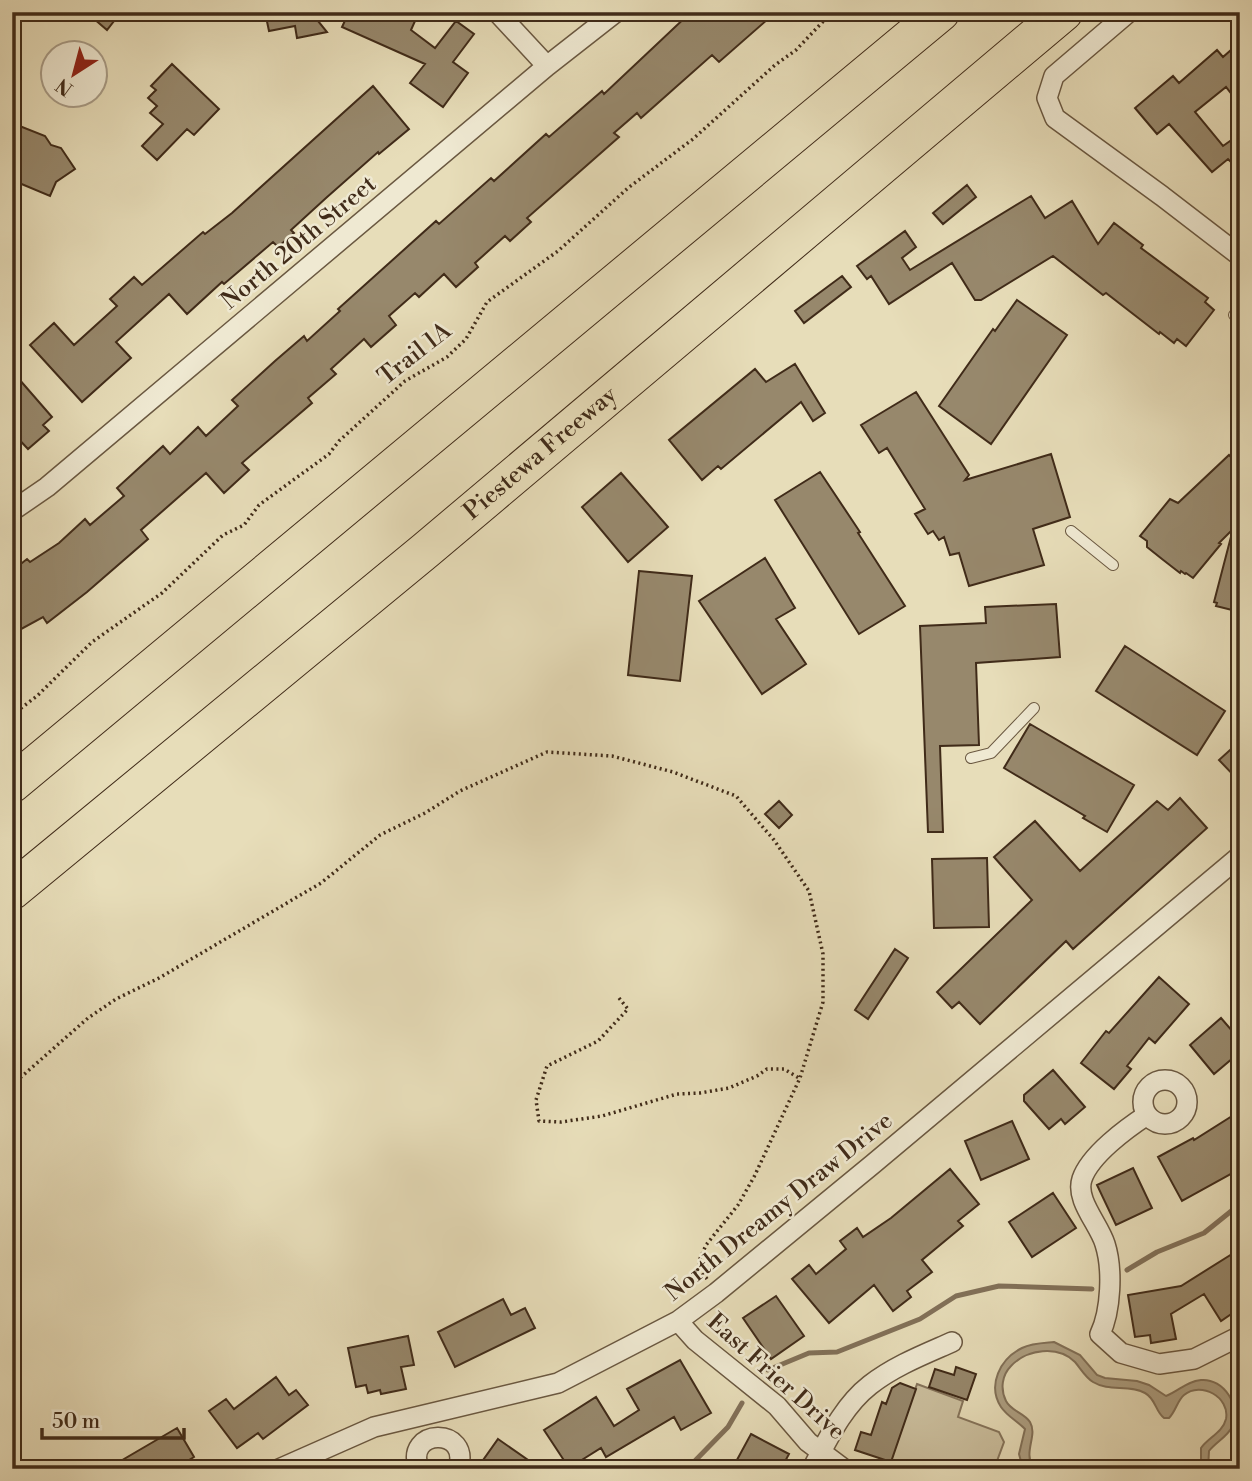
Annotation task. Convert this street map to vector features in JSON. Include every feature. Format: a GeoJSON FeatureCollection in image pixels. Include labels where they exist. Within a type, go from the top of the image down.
{"type":"FeatureCollection","features":[{"type":"Feature","properties":{"kind":"highway"},"geometry":{"type":"LineString","coordinates":[[12,784],[941,12]]}},
{"type":"Feature","properties":{"kind":"highway","name":"Piestewa Freeway"},"geometry":{"type":"LineString","coordinates":[[12,891],[426,550],[1064,12]]}},
{"type":"Feature","properties":{"kind":"street"},"geometry":{"type":"LineString","coordinates":[[496,12],[547,66]]}},
{"type":"Feature","properties":{"kind":"street","name":"North 20th Street"},"geometry":{"type":"LineString","coordinates":[[12,511],[47,487],[547,66],[616,12]]}},
{"type":"Feature","properties":{"kind":"street"},"geometry":{"type":"LineString","coordinates":[[1129,12],[1054,76],[1047,98],[1055,118],[1240,256]]}},
{"type":"Feature","properties":{"kind":"street","name":"North Dreamy Draw Drive"},"geometry":{"type":"LineString","coordinates":[[279,1469],[374,1427],[558,1382],[678,1321],[909,1135],[1240,856]]}},
{"type":"Feature","properties":{"kind":"street"},"geometry":{"type":"LineString","coordinates":[[1147,1115],[1131,1125],[1090,1163],[1081,1180],[1081,1193],[1105,1244],[1109,1277],[1108,1317],[1100,1334],[1121,1353],[1159,1364],[1194,1359],[1240,1336]]}},
{"type":"Feature","properties":{"kind":"street","name":"East Frier Drive"},"geometry":{"type":"LineString","coordinates":[[678,1321],[695,1340],[765,1395],[804,1438],[817,1460],[844,1469]]}},
{"type":"Feature","properties":{"kind":"street"},"geometry":{"type":"LineString","coordinates":[[817,1460],[839,1419],[870,1385],[917,1357],[952,1342]]}},
{"type":"Feature","properties":{"kind":"street"},"geometry":{"type":"LineString","coordinates":[[428,1415],[432,1437]]}},
{"type":"Feature","properties":{"kind":"street"},"geometry":{"type":"LineString","coordinates":[[419,1469],[417,1453],[421,1445],[432,1437],[442,1437],[455,1444],[460,1456],[458,1469]]}},
{"type":"Feature","properties":{"kind":"lane"},"geometry":{"type":"LineString","coordinates":[[1071,531],[1113,565]]}},
{"type":"Feature","properties":{"kind":"lane"},"geometry":{"type":"LineString","coordinates":[[971,758],[991,752],[1034,708]]}},
{"type":"Feature","properties":{"kind":"path","name":"Trail 1A"},"geometry":{"type":"LineString","coordinates":[[12,715],[37,696],[92,642],[162,593],[223,535],[244,525],[259,505],[329,454],[339,441],[405,381],[447,357],[466,339],[487,302],[558,251],[628,188],[693,139],[775,65],[796,50],[832,12]]}},
{"type":"Feature","properties":{"kind":"path"},"geometry":{"type":"LineString","coordinates":[[12,1085],[88,1018],[116,999],[159,978],[321,883],[380,835],[460,792],[547,752],[612,756],[673,772],[736,796],[774,840],[809,891],[823,954],[823,1002],[800,1079],[754,1178],[738,1205],[706,1245],[699,1261],[701,1271],[716,1293]]}},
{"type":"Feature","properties":{"kind":"path"},"geometry":{"type":"LineString","coordinates":[[619,999],[628,1009],[598,1041],[547,1066],[536,1100],[540,1121],[561,1122],[603,1116],[677,1094],[729,1088],[767,1069],[784,1069],[800,1079]]}},
{"type":"Feature","properties":{"kind":"shaded area"},"geometry":{"type":"Polygon","coordinates":[[[1054,1342],[1080,1355],[1097,1375],[1137,1381],[1166,1396],[1191,1382],[1201,1380],[1217,1384],[1224,1389],[1233,1403],[1234,1419],[1230,1431],[1209,1451],[1208,1469],[1198,1469],[1201,1448],[1222,1428],[1226,1419],[1224,1404],[1219,1398],[1206,1391],[1191,1391],[1182,1397],[1169,1418],[1164,1418],[1145,1393],[1099,1385],[1088,1378],[1068,1357],[1043,1351],[1018,1360],[1008,1370],[1003,1382],[1006,1401],[1030,1422],[1032,1427],[1029,1456],[1033,1469],[1023,1469],[1019,1454],[1025,1429],[1006,1413],[997,1399],[995,1390],[998,1373],[1007,1359],[1022,1348],[1054,1342]]]}},
{"type":"Feature","properties":{"kind":"shaded area"},"geometry":{"type":"Polygon","coordinates":[[[917,1384],[963,1401],[958,1417],[999,1432],[1004,1442],[994,1469],[888,1469],[917,1384]]]}},
{"type":"Feature","properties":{"kind":"building"},"geometry":{"type":"Polygon","coordinates":[[[86,12],[121,12],[107,30],[86,12]]]}},
{"type":"Feature","properties":{"kind":"building"},"geometry":{"type":"Polygon","coordinates":[[[265,12],[326,12],[327,20],[318,21],[327,32],[297,38],[295,26],[269,31],[265,12]]]}},
{"type":"Feature","properties":{"kind":"building"},"geometry":{"type":"Polygon","coordinates":[[[349,12],[419,12],[411,30],[435,48],[456,21],[474,34],[453,62],[468,73],[443,107],[410,83],[425,64],[342,27],[349,12]]]}},
{"type":"Feature","properties":{"kind":"building"},"geometry":{"type":"Polygon","coordinates":[[[691,12],[776,12],[719,62],[712,55],[641,118],[637,113],[614,133],[619,137],[527,218],[531,222],[510,241],[505,236],[475,263],[478,267],[456,287],[444,274],[419,297],[415,293],[389,316],[396,325],[371,347],[364,339],[331,369],[336,374],[308,398],[312,403],[242,463],[249,470],[224,493],[206,473],[141,530],[148,539],[87,592],[47,623],[43,617],[12,634],[12,571],[27,559],[30,562],[59,543],[85,519],[90,525],[124,496],[117,488],[163,446],[170,454],[198,427],[206,436],[238,406],[232,400],[275,361],[304,336],[307,341],[340,311],[338,309],[436,221],[439,224],[491,178],[494,181],[546,134],[549,137],[602,91],[604,94],[691,12]]]}},
{"type":"Feature","properties":{"kind":"building"},"geometry":{"type":"Polygon","coordinates":[[[1240,42],[1240,105],[1226,87],[1195,112],[1223,146],[1240,134],[1240,171],[1228,159],[1212,172],[1169,124],[1157,134],[1135,108],[1173,76],[1179,83],[1217,50],[1223,57],[1240,42]]]}},
{"type":"Feature","properties":{"kind":"building"},"geometry":{"type":"Polygon","coordinates":[[[172,64],[219,109],[194,135],[187,129],[157,160],[142,146],[163,124],[150,113],[157,106],[148,98],[156,90],[151,86],[172,64]]]}},
{"type":"Feature","properties":{"kind":"building"},"geometry":{"type":"Polygon","coordinates":[[[373,86],[409,129],[379,154],[378,152],[326,198],[291,230],[294,233],[278,247],[273,242],[187,314],[169,294],[116,342],[131,358],[82,402],[30,345],[54,323],[74,345],[117,306],[110,299],[134,277],[142,285],[203,232],[205,234],[232,213],[373,86]]]}},
{"type":"Feature","properties":{"kind":"building"},"geometry":{"type":"Polygon","coordinates":[[[12,123],[45,136],[51,145],[61,148],[75,169],[56,182],[50,196],[12,180],[12,123]]]}},
{"type":"Feature","properties":{"kind":"building"},"geometry":{"type":"Polygon","coordinates":[[[967,185],[976,197],[943,224],[933,213],[967,185]]]}},
{"type":"Feature","properties":{"kind":"building"},"geometry":{"type":"Polygon","coordinates":[[[1031,196],[1045,218],[1072,201],[1098,244],[1114,223],[1143,245],[1141,248],[1208,298],[1205,302],[1214,310],[1186,346],[1177,339],[1174,343],[1160,332],[1159,334],[1053,256],[981,300],[975,300],[952,263],[889,304],[871,276],[867,279],[857,266],[905,231],[916,247],[902,258],[910,270],[1031,196]]]}},
{"type":"Feature","properties":{"kind":"building"},"geometry":{"type":"Polygon","coordinates":[[[842,276],[851,287],[804,323],[795,311],[842,276]]]}},
{"type":"Feature","properties":{"kind":"building"},"geometry":{"type":"Polygon","coordinates":[[[1017,300],[1067,335],[991,444],[939,406],[993,329],[995,331],[1017,300]]]}},
{"type":"Feature","properties":{"kind":"building"},"geometry":{"type":"Polygon","coordinates":[[[795,364],[825,413],[813,421],[801,402],[721,469],[718,466],[702,480],[669,440],[755,369],[766,382],[795,364]]]}},
{"type":"Feature","properties":{"kind":"building"},"geometry":{"type":"Polygon","coordinates":[[[12,371],[52,417],[43,425],[49,431],[28,449],[12,432],[12,371]]]}},
{"type":"Feature","properties":{"kind":"building"},"geometry":{"type":"Polygon","coordinates":[[[916,392],[969,475],[965,480],[1051,454],[1070,517],[1033,529],[1044,565],[969,586],[959,553],[950,555],[944,537],[939,540],[933,531],[928,534],[915,514],[925,509],[887,448],[879,453],[861,425],[916,392]]]}},
{"type":"Feature","properties":{"kind":"building"},"geometry":{"type":"Polygon","coordinates":[[[1240,448],[1240,612],[1216,606],[1217,603],[1214,602],[1233,529],[1193,578],[1181,571],[1180,573],[1162,559],[1147,547],[1147,541],[1140,536],[1170,499],[1178,503],[1240,448]]]}},
{"type":"Feature","properties":{"kind":"building"},"geometry":{"type":"Polygon","coordinates":[[[820,472],[905,606],[859,634],[775,500],[820,472]]]}},
{"type":"Feature","properties":{"kind":"building"},"geometry":{"type":"Polygon","coordinates":[[[621,473],[668,527],[628,562],[582,507],[621,473]]]}},
{"type":"Feature","properties":{"kind":"building"},"geometry":{"type":"Polygon","coordinates":[[[765,558],[795,608],[776,619],[806,664],[762,694],[699,601],[765,558]]]}},
{"type":"Feature","properties":{"kind":"building"},"geometry":{"type":"Polygon","coordinates":[[[639,571],[692,576],[680,681],[628,675],[639,571]]]}},
{"type":"Feature","properties":{"kind":"building"},"geometry":{"type":"Polygon","coordinates":[[[1056,604],[1060,657],[976,663],[979,745],[940,746],[943,832],[928,832],[920,626],[986,623],[985,607],[1056,604]]]}},
{"type":"Feature","properties":{"kind":"building"},"geometry":{"type":"Polygon","coordinates":[[[1125,646],[1225,711],[1197,755],[1096,691],[1125,646]]]}},
{"type":"Feature","properties":{"kind":"building"},"geometry":{"type":"Polygon","coordinates":[[[1030,724],[1134,785],[1107,832],[1004,768],[1030,724]]]}},
{"type":"Feature","properties":{"kind":"building"},"geometry":{"type":"Polygon","coordinates":[[[1240,741],[1240,782],[1219,760],[1240,741]]]}},
{"type":"Feature","properties":{"kind":"building"},"geometry":{"type":"Polygon","coordinates":[[[1180,798],[1207,828],[1073,949],[1066,941],[980,1024],[959,1002],[952,1008],[937,992],[1032,900],[994,857],[1035,821],[1080,871],[1157,801],[1168,810],[1180,798]]]}},
{"type":"Feature","properties":{"kind":"building"},"geometry":{"type":"Polygon","coordinates":[[[779,801],[792,815],[779,828],[765,814],[779,801]]]}},
{"type":"Feature","properties":{"kind":"building"},"geometry":{"type":"Polygon","coordinates":[[[987,858],[989,927],[934,928],[932,859],[987,858]]]}},
{"type":"Feature","properties":{"kind":"building"},"geometry":{"type":"Polygon","coordinates":[[[895,949],[908,958],[868,1019],[855,1010],[895,949]]]}},
{"type":"Feature","properties":{"kind":"building"},"geometry":{"type":"Polygon","coordinates":[[[1159,977],[1189,1004],[1155,1043],[1149,1038],[1127,1066],[1131,1069],[1114,1089],[1081,1063],[1106,1031],[1109,1033],[1159,977]]]}},
{"type":"Feature","properties":{"kind":"building"},"geometry":{"type":"Polygon","coordinates":[[[1221,1018],[1240,1040],[1240,1052],[1214,1074],[1190,1045],[1221,1018]]]}},
{"type":"Feature","properties":{"kind":"building"},"geometry":{"type":"Polygon","coordinates":[[[1053,1070],[1085,1107],[1065,1124],[1061,1119],[1049,1129],[1024,1101],[1024,1095],[1053,1070]]]}},
{"type":"Feature","properties":{"kind":"building"},"geometry":{"type":"Polygon","coordinates":[[[1240,1111],[1240,1169],[1182,1201],[1158,1157],[1193,1138],[1194,1140],[1240,1111]]]}},
{"type":"Feature","properties":{"kind":"building"},"geometry":{"type":"Polygon","coordinates":[[[1012,1121],[1029,1159],[981,1180],[965,1141],[1012,1121]]]}},
{"type":"Feature","properties":{"kind":"building"},"geometry":{"type":"Polygon","coordinates":[[[1133,1168],[1152,1208],[1116,1225],[1097,1185],[1133,1168]]]}},
{"type":"Feature","properties":{"kind":"building"},"geometry":{"type":"Polygon","coordinates":[[[950,1169],[979,1204],[958,1221],[963,1226],[922,1260],[932,1272],[907,1291],[911,1297],[893,1311],[874,1285],[829,1323],[792,1279],[809,1265],[816,1274],[846,1249],[840,1241],[857,1228],[863,1237],[891,1218],[950,1169]]]}},
{"type":"Feature","properties":{"kind":"building"},"geometry":{"type":"Polygon","coordinates":[[[1053,1193],[1076,1228],[1032,1257],[1009,1222],[1053,1193]]]}},
{"type":"Feature","properties":{"kind":"building"},"geometry":{"type":"Polygon","coordinates":[[[1240,1249],[1240,1308],[1221,1321],[1204,1294],[1171,1314],[1176,1339],[1151,1343],[1150,1335],[1135,1337],[1128,1295],[1181,1286],[1240,1249]]]}},
{"type":"Feature","properties":{"kind":"building"},"geometry":{"type":"Polygon","coordinates":[[[776,1296],[804,1336],[771,1359],[743,1318],[776,1296]]]}},
{"type":"Feature","properties":{"kind":"building"},"geometry":{"type":"Polygon","coordinates":[[[503,1299],[511,1315],[525,1308],[535,1328],[455,1367],[438,1332],[503,1299]]]}},
{"type":"Feature","properties":{"kind":"building"},"geometry":{"type":"Polygon","coordinates":[[[408,1336],[414,1365],[401,1367],[406,1389],[381,1394],[380,1390],[368,1393],[366,1385],[356,1387],[348,1348],[408,1336]]]}},
{"type":"Feature","properties":{"kind":"building"},"geometry":{"type":"Polygon","coordinates":[[[680,1360],[711,1413],[681,1430],[674,1417],[606,1457],[601,1448],[569,1468],[544,1430],[596,1397],[614,1426],[639,1410],[627,1389],[680,1360]]]}},
{"type":"Feature","properties":{"kind":"building"},"geometry":{"type":"Polygon","coordinates":[[[956,1367],[976,1374],[967,1400],[929,1387],[935,1369],[954,1375],[956,1367]]]}},
{"type":"Feature","properties":{"kind":"building"},"geometry":{"type":"Polygon","coordinates":[[[276,1377],[289,1395],[296,1390],[308,1405],[263,1439],[258,1433],[237,1448],[209,1411],[226,1399],[234,1409],[276,1377]]]}},
{"type":"Feature","properties":{"kind":"building"},"geometry":{"type":"Polygon","coordinates":[[[900,1383],[916,1389],[891,1462],[855,1450],[861,1432],[871,1435],[882,1402],[886,1404],[892,1388],[900,1383]]]}},
{"type":"Feature","properties":{"kind":"building"},"geometry":{"type":"Polygon","coordinates":[[[177,1428],[194,1457],[174,1469],[107,1469],[177,1428]]]}},
{"type":"Feature","properties":{"kind":"building"},"geometry":{"type":"Polygon","coordinates":[[[751,1434],[789,1454],[781,1469],[732,1469],[751,1434]]]}},
{"type":"Feature","properties":{"kind":"building"},"geometry":{"type":"Polygon","coordinates":[[[498,1439],[541,1469],[490,1469],[481,1463],[498,1439]]]}},
{"type":"Feature","properties":{"kind":"waterway"},"geometry":{"type":"LineString","coordinates":[[1127,1270],[1157,1252],[1204,1233],[1240,1204]]}},
{"type":"Feature","properties":{"kind":"waterway"},"geometry":{"type":"LineString","coordinates":[[768,1370],[809,1353],[837,1352],[920,1319],[956,1296],[999,1286],[1092,1289]]}},
{"type":"Feature","properties":{"kind":"waterway"},"geometry":{"type":"LineString","coordinates":[[687,1469],[728,1427],[742,1403]]}}]}
